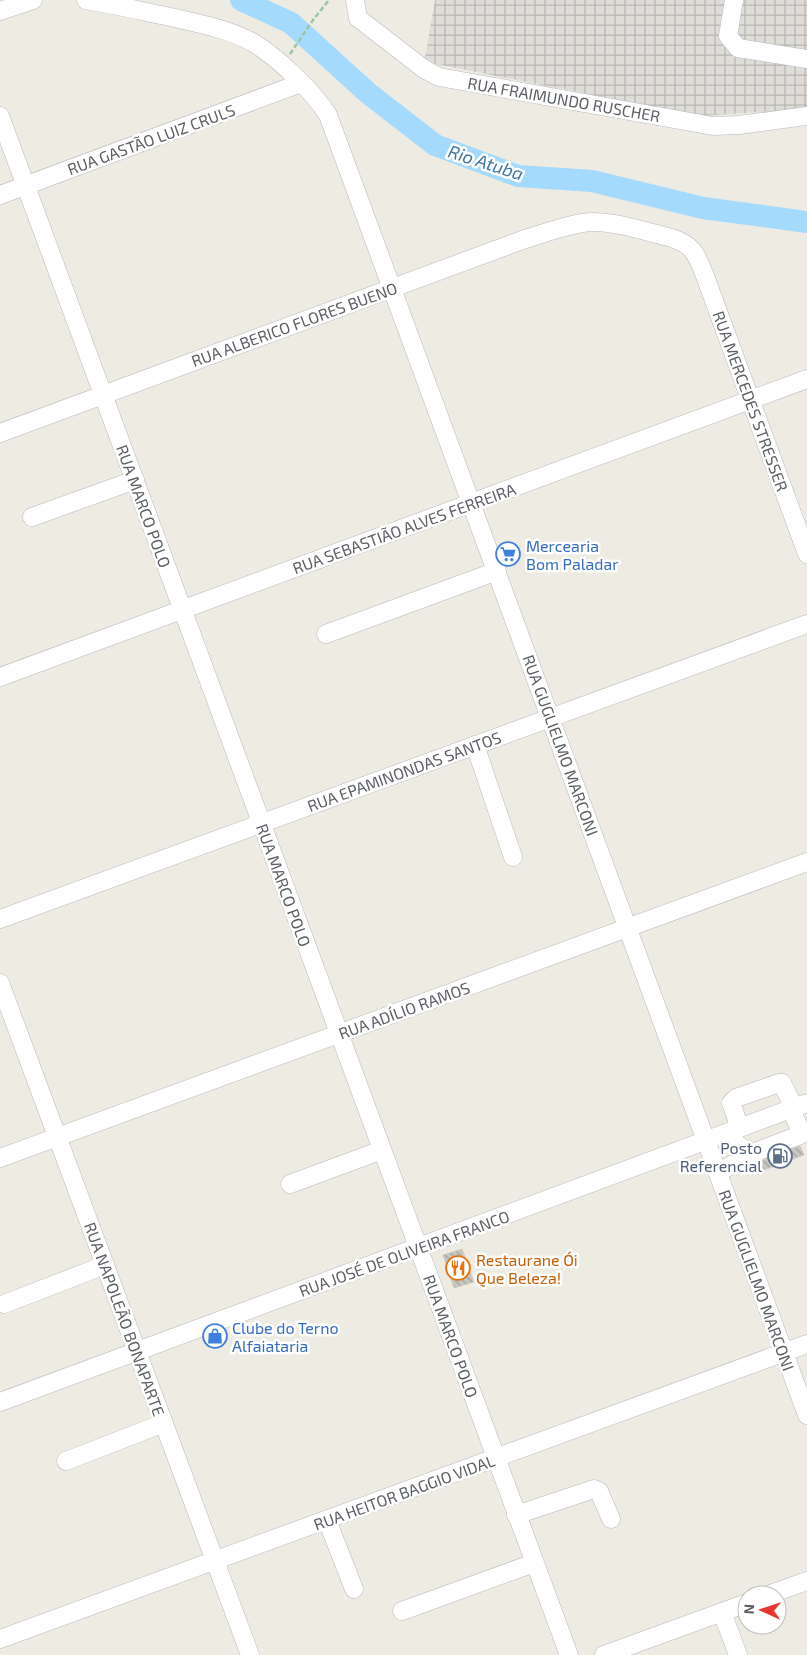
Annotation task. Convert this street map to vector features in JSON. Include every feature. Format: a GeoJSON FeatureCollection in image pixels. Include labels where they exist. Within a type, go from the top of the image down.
{"type":"FeatureCollection","features":[{"type":"Feature","properties":{"kind":"street"},"geometry":{"type":"LineString","coordinates":[[0,11],[33,0]]}},
{"type":"Feature","properties":{"kind":"street","name":"RUA GUGLIELMO MARCONI"},"geometry":{"type":"LineString","coordinates":[[86,0],[236,34],[262,48],[302,83],[322,104],[328,114],[807,1416]]}},
{"type":"Feature","properties":{"kind":"street","name":"RUA FRAIMUNDO RUSCHER"},"geometry":{"type":"LineString","coordinates":[[355,0],[358,18],[424,69],[439,77],[713,126],[739,125],[807,116]]}},
{"type":"Feature","properties":{"kind":"street"},"geometry":{"type":"LineString","coordinates":[[734,0],[728,36],[738,48],[807,59]]}},
{"type":"Feature","properties":{"kind":"street","name":"RUA GASTÃO LUIZ CRULS"},"geometry":{"type":"LineString","coordinates":[[0,195],[302,83]]}},
{"type":"Feature","properties":{"kind":"street","name":"RUA MARCO POLO"},"geometry":{"type":"LineString","coordinates":[[0,116],[568,1655]]}},
{"type":"Feature","properties":{"kind":"street","name":"RUA ALBERICO FLORES BUENO"},"geometry":{"type":"LineString","coordinates":[[0,433],[525,239],[562,228],[591,222],[622,226],[672,238],[681,241],[692,249]]}},
{"type":"Feature","properties":{"kind":"street","name":"RUA MERCEDES STRESSER"},"geometry":{"type":"LineString","coordinates":[[692,249],[702,266],[807,554]]}},
{"type":"Feature","properties":{"kind":"street","name":"RUA SEBASTIÃO ALVES FERREIRA"},"geometry":{"type":"LineString","coordinates":[[0,677],[807,379]]}},
{"type":"Feature","properties":{"kind":"street"},"geometry":{"type":"LineString","coordinates":[[32,517],[135,480]]}},
{"type":"Feature","properties":{"kind":"street"},"geometry":{"type":"LineString","coordinates":[[326,634],[497,571]]}},
{"type":"Feature","properties":{"kind":"street","name":"RUA EPAMINONDAS SANTOS"},"geometry":{"type":"LineString","coordinates":[[0,919],[807,624]]}},
{"type":"Feature","properties":{"kind":"street"},"geometry":{"type":"LineString","coordinates":[[475,745],[513,857]]}},
{"type":"Feature","properties":{"kind":"street","name":"RUA ADÍLIO RAMOS"},"geometry":{"type":"LineString","coordinates":[[0,1158],[807,862]]}},
{"type":"Feature","properties":{"kind":"street","name":"RUA NAPOLEÃO BONAPARTE"},"geometry":{"type":"LineString","coordinates":[[0,983],[250,1655]]}},
{"type":"Feature","properties":{"kind":"street"},"geometry":{"type":"LineString","coordinates":[[718,1173],[750,1154],[800,1134],[797,1107],[782,1083],[736,1098],[731,1103],[732,1131],[750,1154]]}},
{"type":"Feature","properties":{"kind":"street","name":"RUA JOSÉ DE OLIVEIRA FRANCO"},"geometry":{"type":"LineString","coordinates":[[0,1402],[797,1107]]}},
{"type":"Feature","properties":{"kind":"street"},"geometry":{"type":"LineString","coordinates":[[290,1184],[382,1150]]}},
{"type":"Feature","properties":{"kind":"street"},"geometry":{"type":"LineString","coordinates":[[4,1304],[105,1265]]}},
{"type":"Feature","properties":{"kind":"street","name":"RUA HEITOR BAGGIO VIDAL"},"geometry":{"type":"LineString","coordinates":[[0,1640],[807,1344]]}},
{"type":"Feature","properties":{"kind":"street"},"geometry":{"type":"LineString","coordinates":[[66,1461],[164,1423]]}},
{"type":"Feature","properties":{"kind":"street"},"geometry":{"type":"LineString","coordinates":[[516,1515],[594,1489],[600,1491],[610,1519]]}},
{"type":"Feature","properties":{"kind":"street"},"geometry":{"type":"LineString","coordinates":[[327,1520],[354,1590]]}},
{"type":"Feature","properties":{"kind":"street"},"geometry":{"type":"LineString","coordinates":[[402,1611],[534,1563]]}},
{"type":"Feature","properties":{"kind":"street"},"geometry":{"type":"LineString","coordinates":[[787,1588],[807,1581]]}},
{"type":"Feature","properties":{"kind":"street"},"geometry":{"type":"LineString","coordinates":[[604,1655],[737,1607]]}},
{"type":"Feature","properties":{"kind":"street"},"geometry":{"type":"LineString","coordinates":[[722,1612],[738,1655]]}},
{"type":"Feature","properties":{"kind":"path"},"geometry":{"type":"LineString","coordinates":[[294,50],[313,20],[329,0]]}},
{"type":"Feature","properties":{"kind":"shaded area"},"geometry":{"type":"Polygon","coordinates":[[[435,0],[807,0],[807,109],[699,116],[436,64],[425,58],[435,0]]]}},
{"type":"Feature","properties":{"kind":"building","name":"Posto Referencial"},"geometry":{"type":"Polygon","coordinates":[[[800,1146],[804,1155],[761,1171],[758,1162],[800,1146]]]}},
{"type":"Feature","properties":{"kind":"building","name":"Restaurane Ói Que Beleza!"},"geometry":{"type":"Polygon","coordinates":[[[462,1249],[474,1282],[454,1288],[443,1255],[462,1249]]]}},
{"type":"Feature","properties":{"kind":"waterway","name":"Rio Atuba"},"geometry":{"type":"LineString","coordinates":[[241,0],[291,23],[368,93],[435,145],[518,176],[592,181],[703,208],[807,222]]}},
{"type":"Feature","properties":{"kind":"place","name":"Mercearia Bom Paladar"},"geometry":{"type":"Point","coordinates":[508,554]}},
{"type":"Feature","properties":{"kind":"place","name":"Posto Referencial"},"geometry":{"type":"Point","coordinates":[780,1156]}},
{"type":"Feature","properties":{"kind":"place","name":"Restaurane Ói Que Beleza!"},"geometry":{"type":"Point","coordinates":[458,1268]}},
{"type":"Feature","properties":{"kind":"place","name":"Clube do Terno Alfaiataria"},"geometry":{"type":"Point","coordinates":[215,1336]}}]}
